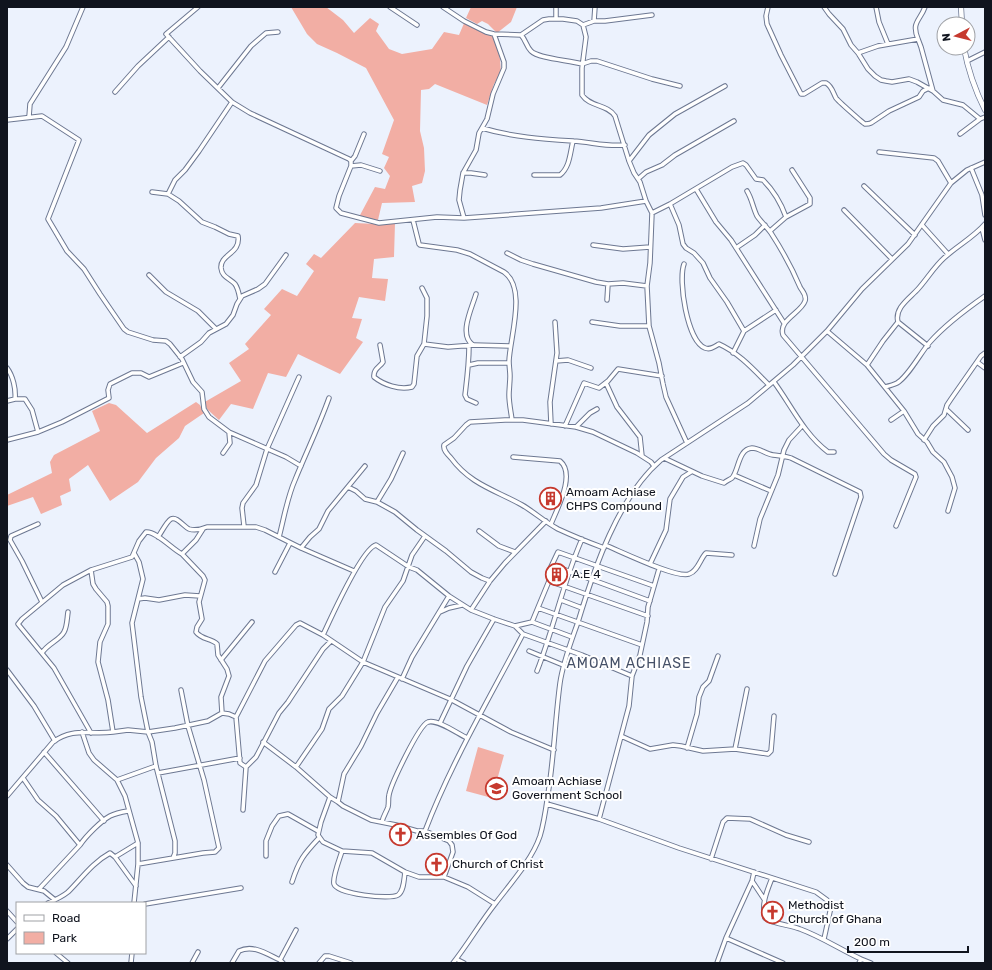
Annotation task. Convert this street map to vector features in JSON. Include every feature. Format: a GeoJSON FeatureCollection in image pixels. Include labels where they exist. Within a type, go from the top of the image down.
{"type":"FeatureCollection","features":[{"type":"Feature","properties":{"kind":"street"},"geometry":{"type":"LineString","coordinates":[[29,117],[30,104],[66,48],[84,7]]}},
{"type":"Feature","properties":{"kind":"street"},"geometry":{"type":"LineString","coordinates":[[198,7],[166,34],[218,88],[232,102],[250,113],[349,158],[351,164]]}},
{"type":"Feature","properties":{"kind":"street"},"geometry":{"type":"LineString","coordinates":[[390,7],[417,25]]}},
{"type":"Feature","properties":{"kind":"street"},"geometry":{"type":"LineString","coordinates":[[443,7],[464,21],[486,32],[494,34],[521,35],[543,20],[563,19],[577,21],[583,25],[586,37],[582,64],[582,95],[589,102],[612,111],[615,116],[629,162],[638,179],[652,213],[647,286],[649,326],[666,396],[687,444]]}},
{"type":"Feature","properties":{"kind":"street"},"geometry":{"type":"LineString","coordinates":[[556,7],[556,19]]}},
{"type":"Feature","properties":{"kind":"street"},"geometry":{"type":"LineString","coordinates":[[594,21],[595,7]]}},
{"type":"Feature","properties":{"kind":"street"},"geometry":{"type":"LineString","coordinates":[[768,7],[766,16],[767,24],[801,94],[804,94],[822,84],[829,84],[837,100],[851,110],[861,121],[868,124],[872,123],[892,109],[918,97],[923,91],[929,88]]}},
{"type":"Feature","properties":{"kind":"street"},"geometry":{"type":"LineString","coordinates":[[824,7],[844,29],[851,45],[872,73],[881,80],[892,82],[909,79],[934,91],[943,100],[963,105],[980,120]]}},
{"type":"Feature","properties":{"kind":"street"},"geometry":{"type":"LineString","coordinates":[[876,7],[879,22],[888,44]]}},
{"type":"Feature","properties":{"kind":"street"},"geometry":{"type":"LineString","coordinates":[[925,7],[915,24],[915,32],[934,91]]}},
{"type":"Feature","properties":{"kind":"street"},"geometry":{"type":"LineString","coordinates":[[583,25],[594,21],[652,15]]}},
{"type":"Feature","properties":{"kind":"street"},"geometry":{"type":"LineString","coordinates":[[218,88],[251,46],[266,33],[278,32]]}},
{"type":"Feature","properties":{"kind":"street"},"geometry":{"type":"LineString","coordinates":[[464,218],[459,200],[463,173],[476,150],[477,139],[487,119],[493,94],[504,68],[504,62],[494,34]]}},
{"type":"Feature","properties":{"kind":"street"},"geometry":{"type":"LineString","coordinates":[[521,35],[530,50],[543,56],[582,64],[597,61],[652,79],[680,86]]}},
{"type":"Feature","properties":{"kind":"street"},"geometry":{"type":"LineString","coordinates":[[115,92],[138,66],[169,37]]}},
{"type":"Feature","properties":{"kind":"street"},"geometry":{"type":"LineString","coordinates":[[858,53],[888,44],[918,39]]}},
{"type":"Feature","properties":{"kind":"street"},"geometry":{"type":"LineString","coordinates":[[966,61],[985,52]]}},
{"type":"Feature","properties":{"kind":"street"},"geometry":{"type":"LineString","coordinates":[[965,56],[973,82],[985,110]]}},
{"type":"Feature","properties":{"kind":"street"},"geometry":{"type":"LineString","coordinates":[[629,162],[649,135],[675,114],[724,86]]}},
{"type":"Feature","properties":{"kind":"street"},"geometry":{"type":"LineString","coordinates":[[168,194],[175,180],[195,157],[232,102]]}},
{"type":"Feature","properties":{"kind":"street"},"geometry":{"type":"LineString","coordinates":[[7,120],[42,116],[79,140],[48,219],[67,251],[84,269],[124,329],[128,332],[153,340],[166,341],[170,344],[180,357],[193,382],[202,392],[203,405],[206,414],[229,432],[286,457],[301,466]]}},
{"type":"Feature","properties":{"kind":"street"},"geometry":{"type":"LineString","coordinates":[[960,134],[985,116]]}},
{"type":"Feature","properties":{"kind":"street"},"geometry":{"type":"LineString","coordinates":[[638,179],[646,172],[662,165],[675,155],[734,121]]}},
{"type":"Feature","properties":{"kind":"street"},"geometry":{"type":"LineString","coordinates":[[482,128],[500,134],[522,137],[573,141],[599,145],[625,145]]}},
{"type":"Feature","properties":{"kind":"street"},"geometry":{"type":"LineString","coordinates":[[364,134],[351,164],[336,208],[341,213],[379,223],[437,217],[464,218],[601,208],[646,201]]}},
{"type":"Feature","properties":{"kind":"street"},"geometry":{"type":"LineString","coordinates":[[534,175],[560,175],[563,173],[568,166],[573,141]]}},
{"type":"Feature","properties":{"kind":"street"},"geometry":{"type":"LineString","coordinates":[[879,152],[934,158],[938,161],[952,183]]}},
{"type":"Feature","properties":{"kind":"street"},"geometry":{"type":"LineString","coordinates":[[453,963],[515,878],[533,850],[542,828],[547,804],[554,750],[559,690],[563,665],[604,546],[622,511],[638,486],[654,466],[664,458],[748,403],[802,357],[828,331],[862,289],[915,235],[934,206],[958,176],[985,162]]}},
{"type":"Feature","properties":{"kind":"street"},"geometry":{"type":"LineString","coordinates":[[652,213],[732,167],[743,163],[746,164],[756,179],[763,180],[775,193],[786,217]]}},
{"type":"Feature","properties":{"kind":"street"},"geometry":{"type":"LineString","coordinates":[[351,164],[361,165],[380,171]]}},
{"type":"Feature","properties":{"kind":"street"},"geometry":{"type":"LineString","coordinates":[[971,168],[982,195],[985,215]]}},
{"type":"Feature","properties":{"kind":"street"},"geometry":{"type":"LineString","coordinates":[[770,232],[786,217],[810,204],[811,202],[792,170]]}},
{"type":"Feature","properties":{"kind":"street"},"geometry":{"type":"LineString","coordinates":[[463,173],[485,175]]}},
{"type":"Feature","properties":{"kind":"street"},"geometry":{"type":"LineString","coordinates":[[864,186],[915,235]]}},
{"type":"Feature","properties":{"kind":"street"},"geometry":{"type":"LineString","coordinates":[[696,189],[716,222],[727,234],[784,323]]}},
{"type":"Feature","properties":{"kind":"street"},"geometry":{"type":"LineString","coordinates":[[747,191],[751,197],[756,214],[770,232],[797,278],[805,295],[805,300],[803,303],[792,317],[784,323],[782,332],[783,335],[796,348],[884,454],[891,460],[915,474],[916,477],[896,526]]}},
{"type":"Feature","properties":{"kind":"street"},"geometry":{"type":"LineString","coordinates":[[152,192],[168,194],[179,201],[202,222],[229,234],[238,236],[237,246],[222,260],[221,267],[222,273],[225,277],[236,285],[240,299]]}},
{"type":"Feature","properties":{"kind":"street"},"geometry":{"type":"LineString","coordinates":[[670,204],[679,225],[683,244],[703,263],[710,278],[727,302],[744,331]]}},
{"type":"Feature","properties":{"kind":"street"},"geometry":{"type":"LineString","coordinates":[[844,210],[892,259]]}},
{"type":"Feature","properties":{"kind":"street"},"geometry":{"type":"LineString","coordinates":[[413,220],[420,245],[457,250],[470,254],[508,275],[515,292],[516,308],[509,363],[509,397],[512,420]]}},
{"type":"Feature","properties":{"kind":"street"},"geometry":{"type":"LineString","coordinates":[[867,365],[898,322],[897,319],[899,312],[905,302],[948,254],[982,228],[985,224]]}},
{"type":"Feature","properties":{"kind":"street"},"geometry":{"type":"LineString","coordinates":[[922,225],[948,254]]}},
{"type":"Feature","properties":{"kind":"street"},"geometry":{"type":"LineString","coordinates":[[736,248],[765,226]]}},
{"type":"Feature","properties":{"kind":"street"},"geometry":{"type":"LineString","coordinates":[[982,228],[985,240]]}},
{"type":"Feature","properties":{"kind":"street"},"geometry":{"type":"LineString","coordinates":[[592,245],[623,249],[650,247]]}},
{"type":"Feature","properties":{"kind":"street"},"geometry":{"type":"LineString","coordinates":[[507,253],[541,267],[590,281],[608,284],[623,283],[647,286]]}},
{"type":"Feature","properties":{"kind":"street"},"geometry":{"type":"LineString","coordinates":[[180,357],[209,333],[226,324],[230,320],[242,296],[265,284],[286,255]]}},
{"type":"Feature","properties":{"kind":"street"},"geometry":{"type":"LineString","coordinates":[[684,264],[681,274],[682,286],[691,331],[702,347],[712,348],[719,344],[746,362],[769,385]]}},
{"type":"Feature","properties":{"kind":"street"},"geometry":{"type":"LineString","coordinates":[[149,275],[166,292],[198,311],[216,329]]}},
{"type":"Feature","properties":{"kind":"street"},"geometry":{"type":"LineString","coordinates":[[607,300],[608,284]]}},
{"type":"Feature","properties":{"kind":"street"},"geometry":{"type":"LineString","coordinates":[[380,345],[383,362],[376,370],[374,377],[383,383],[397,388],[412,387],[414,384],[417,356],[424,344],[428,305],[426,295],[422,288]]}},
{"type":"Feature","properties":{"kind":"street"},"geometry":{"type":"LineString","coordinates":[[474,346],[469,340],[466,322],[476,294]]}},
{"type":"Feature","properties":{"kind":"street"},"geometry":{"type":"LineString","coordinates":[[885,387],[896,384],[900,381],[928,346],[952,320],[985,296]]}},
{"type":"Feature","properties":{"kind":"street"},"geometry":{"type":"LineString","coordinates":[[734,353],[744,331],[776,310]]}},
{"type":"Feature","properties":{"kind":"street"},"geometry":{"type":"LineString","coordinates":[[551,424],[550,402],[556,361],[557,341],[555,322]]}},
{"type":"Feature","properties":{"kind":"street"},"geometry":{"type":"LineString","coordinates":[[592,322],[616,326],[649,326]]}},
{"type":"Feature","properties":{"kind":"street"},"geometry":{"type":"LineString","coordinates":[[898,322],[928,346]]}},
{"type":"Feature","properties":{"kind":"street"},"geometry":{"type":"LineString","coordinates":[[828,331],[867,365],[904,411],[915,430],[927,442],[933,452],[944,462],[954,484],[954,494],[948,510]]}},
{"type":"Feature","properties":{"kind":"street"},"geometry":{"type":"LineString","coordinates":[[424,344],[448,347],[510,346]]}},
{"type":"Feature","properties":{"kind":"street"},"geometry":{"type":"LineString","coordinates":[[469,346],[466,397],[469,400],[476,402]]}},
{"type":"Feature","properties":{"kind":"street"},"geometry":{"type":"LineString","coordinates":[[924,440],[933,426],[943,417],[951,399],[981,356],[985,353]]}},
{"type":"Feature","properties":{"kind":"street"},"geometry":{"type":"LineString","coordinates":[[556,361],[568,360],[591,368]]}},
{"type":"Feature","properties":{"kind":"street"},"geometry":{"type":"LineString","coordinates":[[977,362],[985,368]]}},
{"type":"Feature","properties":{"kind":"street"},"geometry":{"type":"LineString","coordinates":[[7,440],[38,432],[68,419],[109,398],[108,390],[110,384],[130,374],[141,373],[149,377],[183,363]]}},
{"type":"Feature","properties":{"kind":"street"},"geometry":{"type":"LineString","coordinates":[[469,366],[478,363],[509,363]]}},
{"type":"Feature","properties":{"kind":"street"},"geometry":{"type":"LineString","coordinates":[[7,368],[11,375],[15,399]]}},
{"type":"Feature","properties":{"kind":"street"},"geometry":{"type":"LineString","coordinates":[[565,426],[584,383],[598,388],[618,369],[662,376]]}},
{"type":"Feature","properties":{"kind":"street"},"geometry":{"type":"LineString","coordinates":[[244,526],[242,508],[243,503],[256,485],[267,449],[299,377]]}},
{"type":"Feature","properties":{"kind":"street"},"geometry":{"type":"LineString","coordinates":[[606,382],[617,407],[640,437],[642,456]]}},
{"type":"Feature","properties":{"kind":"street"},"geometry":{"type":"LineString","coordinates":[[774,382],[785,397],[802,426],[818,445],[828,452],[834,452]]}},
{"type":"Feature","properties":{"kind":"street"},"geometry":{"type":"LineString","coordinates":[[279,537],[294,482],[312,438],[320,425],[329,398]]}},
{"type":"Feature","properties":{"kind":"street"},"geometry":{"type":"LineString","coordinates":[[7,401],[25,399],[32,410],[38,432]]}},
{"type":"Feature","properties":{"kind":"street"},"geometry":{"type":"LineString","coordinates":[[576,427],[590,413],[597,409]]}},
{"type":"Feature","properties":{"kind":"street"},"geometry":{"type":"LineString","coordinates":[[946,409],[968,430]]}},
{"type":"Feature","properties":{"kind":"street"},"geometry":{"type":"LineString","coordinates":[[891,420],[904,411]]}},
{"type":"Feature","properties":{"kind":"street"},"geometry":{"type":"LineString","coordinates":[[654,466],[642,456],[593,432],[576,427],[512,420],[478,421],[468,423],[446,444],[444,448],[460,470],[474,481],[521,505],[551,524],[582,539],[604,546],[659,569],[688,575],[696,569],[706,553],[732,555]]}},
{"type":"Feature","properties":{"kind":"street"},"geometry":{"type":"LineString","coordinates":[[754,546],[760,519],[778,475],[782,456],[789,440],[802,426]]}},
{"type":"Feature","properties":{"kind":"street"},"geometry":{"type":"LineString","coordinates":[[223,452],[230,443],[229,432]]}},
{"type":"Feature","properties":{"kind":"street"},"geometry":{"type":"LineString","coordinates":[[664,458],[692,472],[721,483],[734,475],[743,453],[750,448],[755,448],[773,455],[782,456],[813,468],[860,492],[861,494],[848,538],[835,574]]}},
{"type":"Feature","properties":{"kind":"street"},"geometry":{"type":"LineString","coordinates":[[378,502],[403,454]]}},
{"type":"Feature","properties":{"kind":"street"},"geometry":{"type":"LineString","coordinates":[[513,457],[560,461],[563,464],[566,481],[561,499],[551,524]]}},
{"type":"Feature","properties":{"kind":"street"},"geometry":{"type":"LineString","coordinates":[[301,548],[323,524],[328,511],[365,466]]}},
{"type":"Feature","properties":{"kind":"street"},"geometry":{"type":"LineString","coordinates":[[650,564],[666,530],[670,499],[683,477],[692,472]]}},
{"type":"Feature","properties":{"kind":"street"},"geometry":{"type":"LineString","coordinates":[[734,475],[771,491]]}},
{"type":"Feature","properties":{"kind":"street"},"geometry":{"type":"LineString","coordinates":[[348,487],[356,491],[365,499],[378,502],[395,512],[425,536],[446,550],[471,572],[490,581]]}},
{"type":"Feature","properties":{"kind":"street"},"geometry":{"type":"LineString","coordinates":[[158,536],[171,519],[176,519],[190,529],[203,530]]}},
{"type":"Feature","properties":{"kind":"street"},"geometry":{"type":"LineString","coordinates":[[470,610],[490,581],[515,552],[524,545],[546,521]]}},
{"type":"Feature","properties":{"kind":"street"},"geometry":{"type":"LineString","coordinates":[[38,524],[11,536],[10,540],[42,602]]}},
{"type":"Feature","properties":{"kind":"street"},"geometry":{"type":"LineString","coordinates":[[182,554],[207,527],[256,527],[354,571]]}},
{"type":"Feature","properties":{"kind":"street"},"geometry":{"type":"LineString","coordinates":[[479,531],[500,546],[515,552]]}},
{"type":"Feature","properties":{"kind":"street"},"geometry":{"type":"LineString","coordinates":[[91,733],[58,674],[18,624],[22,618],[62,585],[91,570],[132,557],[139,541],[146,532],[150,532],[158,536],[182,554],[203,576],[204,584],[199,602],[202,617],[196,632],[203,638],[215,642],[218,646],[218,655],[227,669],[229,676],[221,697],[222,713]]}},
{"type":"Feature","properties":{"kind":"street"},"geometry":{"type":"LineString","coordinates":[[296,767],[322,729],[329,709],[342,696],[363,662],[386,607],[403,582],[412,555],[425,536]]}},
{"type":"Feature","properties":{"kind":"street"},"geometry":{"type":"LineString","coordinates":[[537,671],[552,630],[574,558],[582,539]]}},
{"type":"Feature","properties":{"kind":"street"},"geometry":{"type":"LineString","coordinates":[[275,572],[290,543]]}},
{"type":"Feature","properties":{"kind":"street"},"geometry":{"type":"LineString","coordinates":[[323,635],[354,571],[374,545],[379,546],[408,566],[417,570],[449,596],[470,610],[515,626],[523,634],[548,642],[632,676]]}},
{"type":"Feature","properties":{"kind":"street"},"geometry":{"type":"LineString","coordinates":[[532,622],[549,581],[548,577],[558,552],[654,586]]}},
{"type":"Feature","properties":{"kind":"street"},"geometry":{"type":"LineString","coordinates":[[134,553],[139,562],[143,579],[132,623],[139,683],[148,732],[152,742],[156,766],[175,841],[175,853],[172,858]]}},
{"type":"Feature","properties":{"kind":"street"},"geometry":{"type":"LineString","coordinates":[[552,566],[650,601]]}},
{"type":"Feature","properties":{"kind":"street"},"geometry":{"type":"LineString","coordinates":[[598,820],[606,798],[629,706],[632,676],[642,645],[650,601],[659,569]]}},
{"type":"Feature","properties":{"kind":"street"},"geometry":{"type":"LineString","coordinates":[[91,570],[96,589],[107,602],[108,606],[108,624],[100,642],[98,662],[108,700],[113,732]]}},
{"type":"Feature","properties":{"kind":"street"},"geometry":{"type":"LineString","coordinates":[[549,581],[648,616]]}},
{"type":"Feature","properties":{"kind":"street"},"geometry":{"type":"LineString","coordinates":[[138,599],[145,598],[159,600],[184,595],[200,596]]}},
{"type":"Feature","properties":{"kind":"street"},"geometry":{"type":"LineString","coordinates":[[338,802],[344,774],[361,746],[377,713],[400,678],[449,596]]}},
{"type":"Feature","properties":{"kind":"street"},"geometry":{"type":"LineString","coordinates":[[561,600],[582,608]]}},
{"type":"Feature","properties":{"kind":"street"},"geometry":{"type":"LineString","coordinates":[[439,613],[449,608],[462,605]]}},
{"type":"Feature","properties":{"kind":"street"},"geometry":{"type":"LineString","coordinates":[[538,608],[642,645]]}},
{"type":"Feature","properties":{"kind":"street"},"geometry":{"type":"LineString","coordinates":[[42,653],[47,646],[63,635],[68,612]]}},
{"type":"Feature","properties":{"kind":"street"},"geometry":{"type":"LineString","coordinates":[[440,723],[450,699],[479,643],[494,619]]}},
{"type":"Feature","properties":{"kind":"street"},"geometry":{"type":"LineString","coordinates":[[221,660],[252,622]]}},
{"type":"Feature","properties":{"kind":"street"},"geometry":{"type":"LineString","coordinates":[[515,626],[532,622],[572,637]]}},
{"type":"Feature","properties":{"kind":"street"},"geometry":{"type":"LineString","coordinates":[[246,766],[240,763],[236,717],[265,661],[298,623],[302,623],[323,635],[363,662],[450,699],[511,732],[554,750]]}},
{"type":"Feature","properties":{"kind":"street"},"geometry":{"type":"LineString","coordinates":[[425,831],[438,798],[467,738],[523,634]]}},
{"type":"Feature","properties":{"kind":"street"},"geometry":{"type":"LineString","coordinates":[[243,810],[246,766],[256,757],[279,713],[323,649],[331,641]]}},
{"type":"Feature","properties":{"kind":"street"},"geometry":{"type":"LineString","coordinates":[[529,651],[563,665]]}},
{"type":"Feature","properties":{"kind":"street"},"geometry":{"type":"LineString","coordinates":[[687,748],[697,714],[699,697],[703,687],[709,681],[718,656]]}},
{"type":"Feature","properties":{"kind":"street"},"geometry":{"type":"LineString","coordinates":[[7,670],[34,706],[55,741]]}},
{"type":"Feature","properties":{"kind":"street"},"geometry":{"type":"LineString","coordinates":[[735,749],[747,689]]}},
{"type":"Feature","properties":{"kind":"street"},"geometry":{"type":"LineString","coordinates":[[138,864],[215,852],[219,848],[204,780],[198,765],[188,726],[181,690]]}},
{"type":"Feature","properties":{"kind":"street"},"geometry":{"type":"LineString","coordinates":[[7,796],[44,752],[55,741],[65,735],[82,732],[91,733],[128,730],[148,732],[188,726],[208,721],[222,713],[236,717]]}},
{"type":"Feature","properties":{"kind":"street"},"geometry":{"type":"LineString","coordinates":[[621,736],[650,749],[673,745],[703,751],[735,749],[768,754],[771,751],[774,716]]}},
{"type":"Feature","properties":{"kind":"street"},"geometry":{"type":"LineString","coordinates":[[382,822],[396,776],[412,743],[427,722],[440,723],[467,738]]}},
{"type":"Feature","properties":{"kind":"street"},"geometry":{"type":"LineString","coordinates":[[82,732],[94,760],[118,780],[125,796],[138,843],[138,864],[134,902]]}},
{"type":"Feature","properties":{"kind":"street"},"geometry":{"type":"LineString","coordinates":[[263,742],[343,806],[371,820],[417,831],[425,831],[449,841],[452,845],[453,852],[444,877]]}},
{"type":"Feature","properties":{"kind":"street"},"geometry":{"type":"LineString","coordinates":[[44,752],[104,821]]}},
{"type":"Feature","properties":{"kind":"street"},"geometry":{"type":"LineString","coordinates":[[158,773],[240,758]]}},
{"type":"Feature","properties":{"kind":"street"},"geometry":{"type":"LineString","coordinates":[[118,780],[156,766]]}},
{"type":"Feature","properties":{"kind":"street"},"geometry":{"type":"LineString","coordinates":[[23,778],[38,800],[56,816],[80,845]]}},
{"type":"Feature","properties":{"kind":"street"},"geometry":{"type":"LineString","coordinates":[[330,797],[318,831],[323,842],[342,851],[372,853],[405,872],[419,876],[444,877],[468,887],[495,904]]}},
{"type":"Feature","properties":{"kind":"street"},"geometry":{"type":"LineString","coordinates":[[547,804],[816,892],[822,895],[830,904],[831,910],[824,939]]}},
{"type":"Feature","properties":{"kind":"street"},"geometry":{"type":"LineString","coordinates":[[39,889],[85,838],[109,816],[118,812],[128,811]]}},
{"type":"Feature","properties":{"kind":"street"},"geometry":{"type":"LineString","coordinates":[[266,856],[266,841],[272,826],[279,816],[288,814],[318,831]]}},
{"type":"Feature","properties":{"kind":"street"},"geometry":{"type":"LineString","coordinates":[[711,858],[724,822],[727,818],[750,820],[786,835],[809,842]]}},
{"type":"Feature","properties":{"kind":"street"},"geometry":{"type":"LineString","coordinates":[[292,882],[297,865],[301,858],[320,838]]}},
{"type":"Feature","properties":{"kind":"street"},"geometry":{"type":"LineString","coordinates":[[115,857],[138,843]]}},
{"type":"Feature","properties":{"kind":"street"},"geometry":{"type":"LineString","coordinates":[[342,851],[334,884],[337,888],[345,892],[379,897],[396,896],[400,894],[402,890],[405,872]]}},
{"type":"Feature","properties":{"kind":"street"},"geometry":{"type":"LineString","coordinates":[[50,902],[67,893],[93,864],[100,858],[110,853],[115,857],[136,886]]}},
{"type":"Feature","properties":{"kind":"street"},"geometry":{"type":"LineString","coordinates":[[7,865],[22,883],[28,887],[44,891],[55,900]]}},
{"type":"Feature","properties":{"kind":"street"},"geometry":{"type":"LineString","coordinates":[[717,963],[726,938],[752,881],[754,872]]}},
{"type":"Feature","properties":{"kind":"street"},"geometry":{"type":"LineString","coordinates":[[772,878],[764,900],[763,909],[767,920],[798,928],[824,939],[860,961],[871,963]]}},
{"type":"Feature","properties":{"kind":"street"},"geometry":{"type":"LineString","coordinates":[[752,881],[764,900]]}},
{"type":"Feature","properties":{"kind":"street"},"geometry":{"type":"LineString","coordinates":[[146,904],[241,888]]}},
{"type":"Feature","properties":{"kind":"street"},"geometry":{"type":"LineString","coordinates":[[7,911],[16,921]]}},
{"type":"Feature","properties":{"kind":"street"},"geometry":{"type":"LineString","coordinates":[[7,939],[16,930]]}},
{"type":"Feature","properties":{"kind":"street"},"geometry":{"type":"LineString","coordinates":[[232,963],[238,951],[249,948],[262,952],[282,962],[296,930]]}},
{"type":"Feature","properties":{"kind":"street"},"geometry":{"type":"LineString","coordinates":[[726,938],[783,963]]}},
{"type":"Feature","properties":{"kind":"street"},"geometry":{"type":"LineString","coordinates":[[192,963],[198,952]]}},
{"type":"Feature","properties":{"kind":"street"},"geometry":{"type":"LineString","coordinates":[[57,954],[68,963]]}},
{"type":"Feature","properties":{"kind":"street"},"geometry":{"type":"LineString","coordinates":[[319,963],[325,956],[329,956],[351,963]]}},
{"type":"Feature","properties":{"kind":"street"},"geometry":{"type":"LineString","coordinates":[[456,959],[464,963]]}},
{"type":"Feature","properties":{"kind":"green space"},"geometry":{"type":"Polygon","coordinates":[[[291,7],[326,7],[343,20],[354,33],[370,18],[379,24],[376,31],[389,49],[402,54],[432,49],[444,32],[459,35],[465,21],[495,37],[500,59],[501,73],[494,84],[487,105],[435,84],[429,89],[421,90],[420,131],[424,148],[425,171],[422,183],[412,186],[415,202],[382,203],[378,220],[359,217],[375,187],[385,189],[390,176],[384,168],[389,157],[382,154],[394,120],[366,68],[317,44],[307,34],[291,7]]]}},
{"type":"Feature","properties":{"kind":"green space"},"geometry":{"type":"Polygon","coordinates":[[[471,7],[517,7],[511,22],[497,33],[488,24],[482,21],[477,24],[466,18],[471,7]]]}},
{"type":"Feature","properties":{"kind":"green space"},"geometry":{"type":"Polygon","coordinates":[[[355,223],[395,223],[394,257],[374,259],[372,278],[388,279],[385,301],[359,297],[352,318],[362,319],[356,338],[363,342],[340,374],[298,354],[286,377],[268,373],[253,409],[231,404],[219,420],[203,403],[241,381],[229,363],[249,349],[245,344],[271,315],[264,309],[282,289],[297,296],[314,271],[306,264],[314,254],[321,258],[355,223]]]}},
{"type":"Feature","properties":{"kind":"green space"},"geometry":{"type":"Polygon","coordinates":[[[196,402],[200,405],[204,413],[185,426],[179,438],[156,458],[138,482],[110,501],[88,465],[69,479],[71,491],[60,496],[62,505],[41,514],[33,497],[7,506],[7,495],[52,473],[50,462],[54,455],[100,431],[92,411],[109,403],[116,405],[147,433],[196,402]]]}},
{"type":"Feature","properties":{"kind":"green space"},"geometry":{"type":"Polygon","coordinates":[[[478,747],[504,755],[492,798],[466,791],[478,747]]]}},
{"type":"Feature","properties":{"kind":"place","name":"Amoam Achiase CHPS Compound"},"geometry":{"type":"Point","coordinates":[551,499]}},
{"type":"Feature","properties":{"kind":"place","name":"A.E 4"},"geometry":{"type":"Point","coordinates":[556,574]}},
{"type":"Feature","properties":{"kind":"place","name":"Amoam Achiase Government School"},"geometry":{"type":"Point","coordinates":[496,788]}},
{"type":"Feature","properties":{"kind":"place","name":"Assembles Of God"},"geometry":{"type":"Point","coordinates":[400,835]}},
{"type":"Feature","properties":{"kind":"place","name":"Church of Christ"},"geometry":{"type":"Point","coordinates":[437,864]}},
{"type":"Feature","properties":{"kind":"place","name":"Methodist Church of Ghana"},"geometry":{"type":"Point","coordinates":[772,912]}},
{"type":"Feature","properties":{"kind":"district","name":"AMOAM ACHIASE"},"geometry":{"type":"Point","coordinates":[629,663]}}]}
